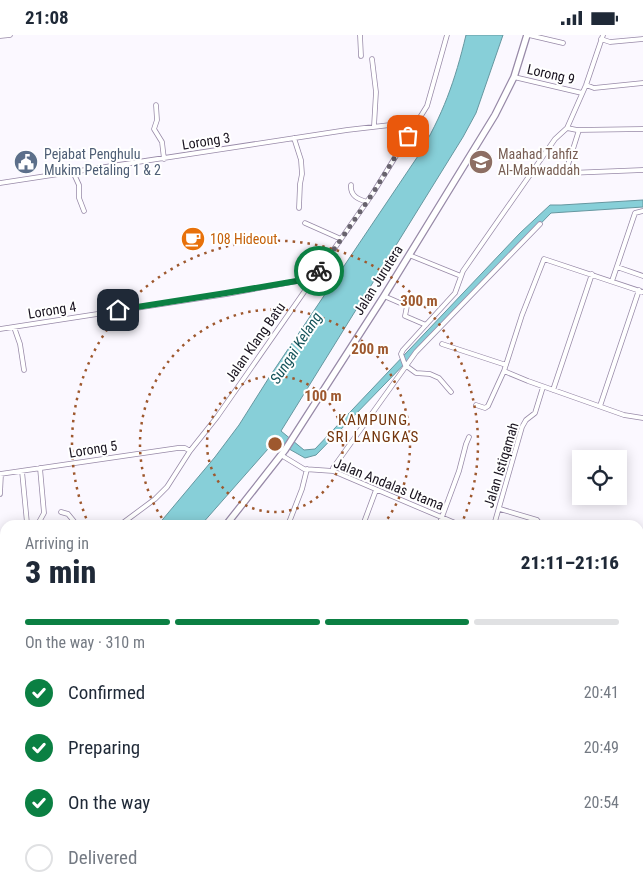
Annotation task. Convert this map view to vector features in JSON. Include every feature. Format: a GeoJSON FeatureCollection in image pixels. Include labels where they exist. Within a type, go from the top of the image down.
{"type":"FeatureCollection","features":[{"type":"Feature","properties":{"kind":"street"},"geometry":{"type":"LineString","coordinates":[[0,36],[10,35]]}},
{"type":"Feature","properties":{"kind":"street"},"geometry":{"type":"LineString","coordinates":[[360,35],[361,57]]}},
{"type":"Feature","properties":{"kind":"street","name":"Jalan Klang Batu"},"geometry":{"type":"LineString","coordinates":[[127,520],[168,487],[190,451],[217,417],[367,202],[427,106],[447,35]]}},
{"type":"Feature","properties":{"kind":"street"},"geometry":{"type":"LineString","coordinates":[[528,35],[564,43]]}},
{"type":"Feature","properties":{"kind":"street","name":"Jalan Jurutera"},"geometry":{"type":"LineString","coordinates":[[230,520],[283,453],[384,296],[495,115],[514,77],[528,35]]}},
{"type":"Feature","properties":{"kind":"street"},"geometry":{"type":"LineString","coordinates":[[451,392],[439,378],[430,373],[416,373],[406,366],[400,356],[403,350],[455,293],[461,276],[555,139],[569,128],[582,93],[587,85],[603,38],[610,42],[643,39]]}},
{"type":"Feature","properties":{"kind":"street"},"geometry":{"type":"LineString","coordinates":[[372,59],[376,92],[374,126]]}},
{"type":"Feature","properties":{"kind":"street","name":"Lorong 9"},"geometry":{"type":"LineString","coordinates":[[514,77],[582,93]]}},
{"type":"Feature","properties":{"kind":"street"},"geometry":{"type":"LineString","coordinates":[[587,85],[594,88],[643,83]]}},
{"type":"Feature","properties":{"kind":"street"},"geometry":{"type":"LineString","coordinates":[[156,105],[157,120],[154,129],[162,142],[164,159]]}},
{"type":"Feature","properties":{"kind":"street","name":"Lorong 3"},"geometry":{"type":"LineString","coordinates":[[0,183],[374,126],[416,122]]}},
{"type":"Feature","properties":{"kind":"street"},"geometry":{"type":"LineString","coordinates":[[569,128],[578,130],[643,129]]}},
{"type":"Feature","properties":{"kind":"street"},"geometry":{"type":"LineString","coordinates":[[578,130],[567,168],[569,173],[643,170]]}},
{"type":"Feature","properties":{"kind":"street"},"geometry":{"type":"LineString","coordinates":[[294,139],[301,160],[302,174],[299,208]]}},
{"type":"Feature","properties":{"kind":"street"},"geometry":{"type":"LineString","coordinates":[[73,172],[79,185],[79,198],[84,211]]}},
{"type":"Feature","properties":{"kind":"street"},"geometry":{"type":"LineString","coordinates":[[351,185],[353,195],[367,202]]}},
{"type":"Feature","properties":{"kind":"street"},"geometry":{"type":"LineString","coordinates":[[612,281],[635,213],[643,211]]}},
{"type":"Feature","properties":{"kind":"street"},"geometry":{"type":"LineString","coordinates":[[305,223],[341,239]]}},
{"type":"Feature","properties":{"kind":"street"},"geometry":{"type":"LineString","coordinates":[[333,471],[333,468],[353,439],[416,353],[540,224]]}},
{"type":"Feature","properties":{"kind":"street"},"geometry":{"type":"LineString","coordinates":[[409,255],[461,276]]}},
{"type":"Feature","properties":{"kind":"street"},"geometry":{"type":"LineString","coordinates":[[476,405],[488,406],[504,371],[522,315],[544,259],[641,291],[600,406]]}},
{"type":"Feature","properties":{"kind":"street"},"geometry":{"type":"LineString","coordinates":[[617,267],[643,276]]}},
{"type":"Feature","properties":{"kind":"street"},"geometry":{"type":"LineString","coordinates":[[553,390],[592,274]]}},
{"type":"Feature","properties":{"kind":"street","name":"Lorong 4"},"geometry":{"type":"LineString","coordinates":[[0,329],[314,278]]}},
{"type":"Feature","properties":{"kind":"street"},"geometry":{"type":"LineString","coordinates":[[384,296],[407,306],[405,316],[426,325]]}},
{"type":"Feature","properties":{"kind":"street"},"geometry":{"type":"LineString","coordinates":[[14,327],[20,344],[24,370]]}},
{"type":"Feature","properties":{"kind":"street"},"geometry":{"type":"LineString","coordinates":[[442,343],[506,365]]}},
{"type":"Feature","properties":{"kind":"street"},"geometry":{"type":"LineString","coordinates":[[504,371],[543,387],[624,415],[643,418]]}},
{"type":"Feature","properties":{"kind":"street","name":"Jalan Istiqamah"},"geometry":{"type":"LineString","coordinates":[[496,520],[522,427],[526,420],[535,413],[543,387]]}},
{"type":"Feature","properties":{"kind":"street"},"geometry":{"type":"LineString","coordinates":[[441,518],[459,471],[469,437]]}},
{"type":"Feature","properties":{"kind":"street","name":"Lorong 5"},"geometry":{"type":"LineString","coordinates":[[1,474],[178,448],[185,448],[190,451]]}},
{"type":"Feature","properties":{"kind":"street","name":"Jalan Andalas Utama"},"geometry":{"type":"LineString","coordinates":[[283,453],[307,469],[333,471],[446,520]]}},
{"type":"Feature","properties":{"kind":"street"},"geometry":{"type":"LineString","coordinates":[[40,469],[44,513],[40,520]]}},
{"type":"Feature","properties":{"kind":"street"},"geometry":{"type":"LineString","coordinates":[[290,520],[302,489],[307,469]]}},
{"type":"Feature","properties":{"kind":"street"},"geometry":{"type":"LineString","coordinates":[[22,471],[27,520]]}},
{"type":"Feature","properties":{"kind":"street"},"geometry":{"type":"LineString","coordinates":[[0,494],[1,474]]}},
{"type":"Feature","properties":{"kind":"street"},"geometry":{"type":"LineString","coordinates":[[365,520],[376,489]]}},
{"type":"Feature","properties":{"kind":"street"},"geometry":{"type":"LineString","coordinates":[[500,509],[538,520]]}},
{"type":"Feature","properties":{"kind":"street"},"geometry":{"type":"LineString","coordinates":[[61,512],[68,514],[73,520]]}},
{"type":"Feature","properties":{"kind":"water","name":"Sungai Kelang"},"geometry":{"type":"Polygon","coordinates":[[[466,35],[503,35],[476,113],[463,137],[281,431],[304,450],[315,449],[520,233],[550,205],[643,200],[643,207],[551,213],[316,455],[305,458],[275,441],[205,520],[162,520],[239,425],[418,156],[447,97],[466,35]]]}},
{"type":"Feature","properties":{"kind":"way so far"},"geometry":{"type":"LineString","coordinates":[[319,271],[373,193],[408,136]]}},
{"type":"Feature","properties":{"kind":"place","name":"Pejabat Penghulu Mukim Petaling 1 & 2"},"geometry":{"type":"Point","coordinates":[26,162]}},
{"type":"Feature","properties":{"kind":"place","name":"Maahad Tahfiz Al-Mahwaddah"},"geometry":{"type":"Point","coordinates":[481,162]}},
{"type":"Feature","properties":{"kind":"place","name":"108 Hideout"},"geometry":{"type":"Point","coordinates":[193,239]}},
{"type":"Feature","properties":{"kind":"district","name":"KAMPUNG SRI LANGKAS"},"geometry":{"type":"Point","coordinates":[373,428]}},
{"type":"Feature","properties":{"kind":"route"},"geometry":{"type":"LineString","coordinates":[[118,310],[314,278],[319,271]]}}]}
